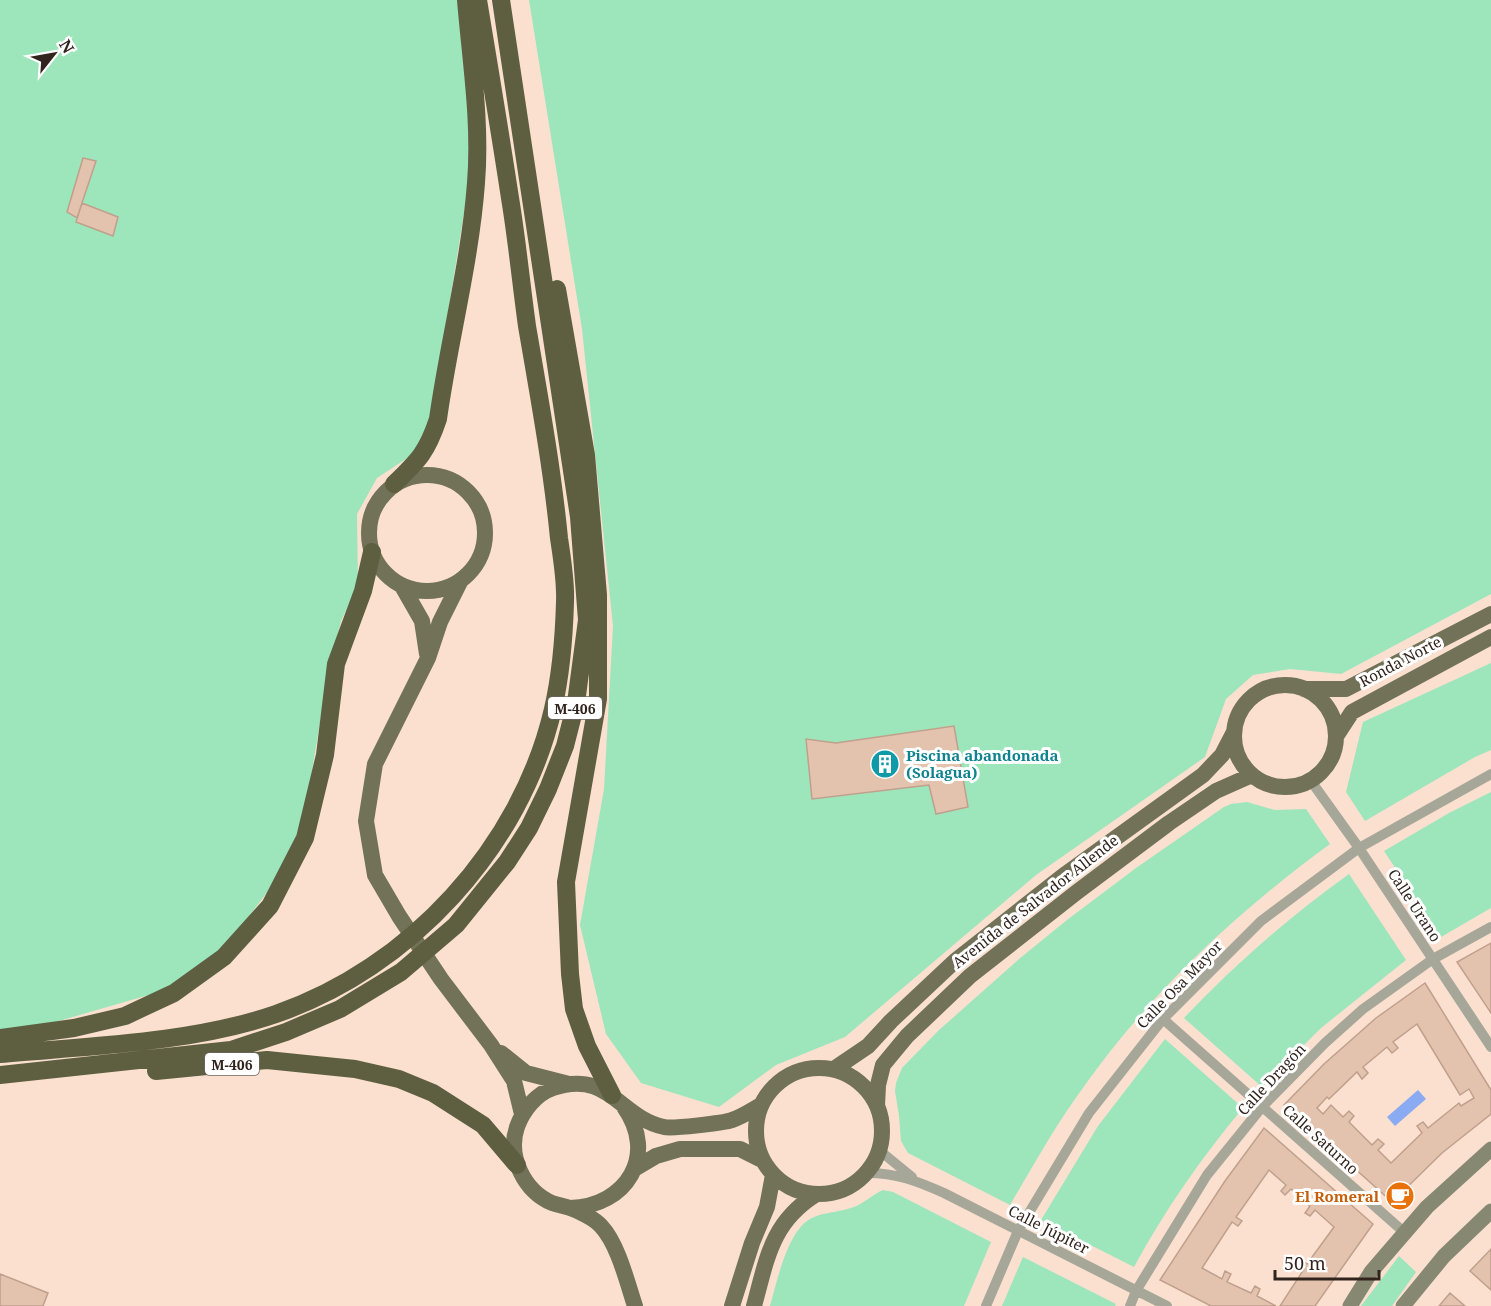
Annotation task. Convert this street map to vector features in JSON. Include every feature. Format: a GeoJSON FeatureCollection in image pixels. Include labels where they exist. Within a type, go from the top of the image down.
{"type":"FeatureCollection","features":[{"type":"Feature","properties":{"kind":"highway"},"geometry":{"type":"LineString","coordinates":[[394,484],[420,459],[431,440],[438,419],[469,249],[476,182],[477,129],[466,0]]}},
{"type":"Feature","properties":{"kind":"highway","name":"M-406"},"geometry":{"type":"LineString","coordinates":[[0,1054],[168,1038],[226,1029],[278,1014],[335,988],[389,954],[432,916],[467,880],[492,847],[513,811],[535,765],[553,710],[561,662],[566,598],[556,506],[523,297],[511,200],[478,0]]}},
{"type":"Feature","properties":{"kind":"highway","name":"M-406"},"geometry":{"type":"LineString","coordinates":[[0,1076],[231,1050],[286,1032],[340,1009],[401,972],[456,925],[507,862],[529,828],[548,789],[565,746],[576,703],[587,620],[579,517],[501,0]]}},
{"type":"Feature","properties":{"kind":"highway"},"geometry":{"type":"LineString","coordinates":[[508,0],[586,455],[598,596],[598,699],[567,882],[570,974],[574,1009],[587,1046],[617,1099]]}},
{"type":"Feature","properties":{"kind":"highway"},"geometry":{"type":"LineString","coordinates":[[0,1038],[74,1028],[124,1016],[174,993],[224,957],[270,906],[305,838],[325,754],[336,664],[363,591],[372,552]]}},
{"type":"Feature","properties":{"kind":"highway","name":"M-406"},"geometry":{"type":"LineString","coordinates":[[29,1073],[78,1078],[267,1060],[355,1069],[399,1079],[433,1093],[483,1125],[517,1165]]}},
{"type":"Feature","properties":{"kind":"main road"},"geometry":{"type":"LineString","coordinates":[[460,582],[442,590],[422,591],[402,586],[379,566],[372,552],[369,533],[372,514],[381,497],[394,484],[411,477],[429,474],[455,482],[476,500],[483,517],[486,535],[482,553],[473,569],[460,582],[440,622],[428,658],[375,764],[366,821],[375,874],[399,916],[441,980],[491,1045],[514,1081],[522,1114]]}},
{"type":"Feature","properties":{"kind":"main road"},"geometry":{"type":"LineString","coordinates":[[402,586],[422,621],[428,658]]}},
{"type":"Feature","properties":{"kind":"main road","name":"Ronda Norte"},"geometry":{"type":"LineString","coordinates":[[1304,689],[1346,689],[1491,614]]}},
{"type":"Feature","properties":{"kind":"main road","name":"Ronda Norte"},"geometry":{"type":"LineString","coordinates":[[1337,735],[1352,712],[1491,637]]}},
{"type":"Feature","properties":{"kind":"main road"},"geometry":{"type":"LineString","coordinates":[[1289,685],[1304,689],[1317,696],[1327,707],[1334,720],[1337,735],[1330,762],[1322,773],[1311,781],[1296,787],[1265,784],[1252,775],[1242,763],[1236,748],[1234,732],[1238,717],[1246,703],[1258,693],[1273,687],[1289,685]]}},
{"type":"Feature","properties":{"kind":"main road","name":"Avenida de Salvador Allende"},"geometry":{"type":"LineString","coordinates":[[834,1069],[868,1046],[956,961],[1064,876],[1203,775],[1222,755],[1234,732]]}},
{"type":"Feature","properties":{"kind":"main road","name":"Avenida de Salvador Allende"},"geometry":{"type":"LineString","coordinates":[[877,1106],[878,1084],[883,1065],[907,1036],[970,976],[1169,823],[1216,791],[1252,775]]}},
{"type":"Feature","properties":{"kind":"main road"},"geometry":{"type":"LineString","coordinates":[[491,1045],[526,1073],[569,1084],[584,1084],[599,1088],[644,1118],[665,1128],[732,1120],[761,1105]]}},
{"type":"Feature","properties":{"kind":"main road"},"geometry":{"type":"LineString","coordinates":[[816,1067],[834,1069],[852,1077],[867,1089],[877,1106],[882,1128],[879,1150],[867,1173],[852,1185],[834,1193],[815,1195],[800,1192],[785,1185],[773,1175],[762,1160],[756,1142],[756,1123],[761,1105],[770,1090],[783,1078],[799,1070],[816,1067]]}},
{"type":"Feature","properties":{"kind":"main road"},"geometry":{"type":"LineString","coordinates":[[569,1084],[551,1089],[535,1099],[522,1114],[516,1130],[514,1148],[517,1165],[525,1181],[537,1194],[601,1225],[618,1256],[634,1306]]}},
{"type":"Feature","properties":{"kind":"main road"},"geometry":{"type":"LineString","coordinates":[[570,1208],[586,1207],[608,1199],[626,1183],[634,1170],[638,1152],[638,1135],[632,1118],[617,1099]]}},
{"type":"Feature","properties":{"kind":"main road"},"geometry":{"type":"LineString","coordinates":[[634,1170],[656,1156],[680,1149],[740,1149],[762,1160]]}},
{"type":"Feature","properties":{"kind":"main road"},"geometry":{"type":"LineString","coordinates":[[1350,1306],[1371,1272],[1427,1207],[1491,1149]]}},
{"type":"Feature","properties":{"kind":"main road"},"geometry":{"type":"LineString","coordinates":[[732,1306],[752,1243],[767,1207],[773,1175]]}},
{"type":"Feature","properties":{"kind":"main road"},"geometry":{"type":"LineString","coordinates":[[754,1306],[768,1255],[778,1230],[793,1210],[815,1195]]}},
{"type":"Feature","properties":{"kind":"main road"},"geometry":{"type":"LineString","coordinates":[[1403,1306],[1444,1256],[1491,1211]]}},
{"type":"Feature","properties":{"kind":"street","name":"Calle Osa Mayor"},"geometry":{"type":"LineString","coordinates":[[986,1306],[1018,1231],[1089,1113],[1163,1019],[1261,921],[1359,848],[1491,774]]}},
{"type":"Feature","properties":{"kind":"street","name":"Calle Urano"},"geometry":{"type":"LineString","coordinates":[[1311,781],[1359,848],[1491,1047]]}},
{"type":"Feature","properties":{"kind":"street","name":"Calle Dragón"},"geometry":{"type":"LineString","coordinates":[[1130,1306],[1136,1291],[1207,1175],[1262,1107],[1325,1043],[1363,1009],[1433,959],[1491,927]]}},
{"type":"Feature","properties":{"kind":"street","name":"Calle Saturno"},"geometry":{"type":"LineString","coordinates":[[1163,1019],[1405,1233]]}},
{"type":"Feature","properties":{"kind":"street","name":"Calle Júpiter"},"geometry":{"type":"LineString","coordinates":[[879,1150],[916,1181]]}},
{"type":"Feature","properties":{"kind":"street","name":"Calle Júpiter"},"geometry":{"type":"LineString","coordinates":[[867,1173],[889,1173],[916,1181],[1167,1306]]}},
{"type":"Feature","properties":{"kind":"green space"},"geometry":{"type":"Polygon","coordinates":[[[0,0],[457,0],[468,78],[471,170],[432,412],[425,438],[409,457],[377,478],[357,514],[358,585],[341,621],[325,693],[305,812],[284,870],[227,945],[166,990],[52,1023],[0,1030],[0,0]]]}},
{"type":"Feature","properties":{"kind":"green space"},"geometry":{"type":"Polygon","coordinates":[[[529,0],[1491,0],[1491,594],[1341,674],[1290,669],[1253,675],[1226,699],[1205,757],[1036,875],[845,1037],[776,1065],[719,1107],[641,1083],[606,1034],[580,925],[604,789],[613,626],[582,329],[529,0]]]}},
{"type":"Feature","properties":{"kind":"green space"},"geometry":{"type":"Polygon","coordinates":[[[1491,663],[1491,750],[1365,821],[1346,792],[1363,722],[1491,663]]]}},
{"type":"Feature","properties":{"kind":"green space"},"geometry":{"type":"Polygon","coordinates":[[[1491,792],[1491,908],[1441,937],[1384,851],[1449,813],[1491,792]]]}},
{"type":"Feature","properties":{"kind":"green space"},"geometry":{"type":"Polygon","coordinates":[[[1247,802],[1275,810],[1306,809],[1330,844],[1229,925],[1167,985],[1138,1017],[1075,1099],[1010,1205],[908,1153],[901,1141],[895,1091],[902,1068],[938,1031],[1067,920],[1136,868],[1224,807],[1247,802]]]}},
{"type":"Feature","properties":{"kind":"green space"},"geometry":{"type":"Polygon","coordinates":[[[1349,874],[1406,960],[1321,1028],[1262,1087],[1184,1018],[1263,942],[1349,874]]]}},
{"type":"Feature","properties":{"kind":"green space"},"geometry":{"type":"Polygon","coordinates":[[[1165,1039],[1243,1108],[1184,1185],[1134,1267],[1041,1220],[1098,1126],[1165,1039]]]}},
{"type":"Feature","properties":{"kind":"green space"},"geometry":{"type":"Polygon","coordinates":[[[883,1190],[893,1192],[991,1242],[964,1306],[770,1306],[784,1258],[802,1225],[815,1217],[855,1207],[883,1190]]]}},
{"type":"Feature","properties":{"kind":"green space"},"geometry":{"type":"Polygon","coordinates":[[[1399,1256],[1416,1272],[1392,1306],[1361,1306],[1399,1256]]]}},
{"type":"Feature","properties":{"kind":"green space"},"geometry":{"type":"Polygon","coordinates":[[[1023,1257],[1116,1304],[1115,1306],[1002,1306],[1023,1257]]]}},
{"type":"Feature","properties":{"kind":"water"},"geometry":{"type":"Polygon","coordinates":[[[1418,1090],[1426,1099],[1395,1126],[1387,1117],[1418,1090]]]}},
{"type":"Feature","properties":{"kind":"building"},"geometry":{"type":"Polygon","coordinates":[[[83,158],[96,161],[77,218],[67,212],[83,158]]]}},
{"type":"Feature","properties":{"kind":"building"},"geometry":{"type":"Polygon","coordinates":[[[82,203],[118,217],[113,236],[76,222],[82,203]]]}},
{"type":"Feature","properties":{"kind":"building","name":"Piscina abandonada (Solagua)"},"geometry":{"type":"Polygon","coordinates":[[[954,726],[968,807],[936,814],[929,785],[812,799],[806,739],[836,743],[954,726]]]}},
{"type":"Feature","properties":{"kind":"building"},"geometry":{"type":"Polygon","coordinates":[[[1491,943],[1491,1013],[1457,962],[1491,943]]]}},
{"type":"Feature","properties":{"kind":"building"},"geometry":{"type":"Polygon","coordinates":[[[1425,983],[1491,1090],[1491,1114],[1442,1153],[1392,1202],[1284,1105],[1324,1064],[1376,1018],[1425,983]],[[1417,1024],[1393,1042],[1398,1048],[1392,1053],[1387,1047],[1363,1067],[1368,1073],[1362,1079],[1357,1072],[1317,1108],[1323,1114],[1331,1105],[1343,1117],[1349,1111],[1354,1116],[1349,1122],[1372,1145],[1378,1139],[1384,1144],[1378,1150],[1391,1163],[1422,1133],[1417,1126],[1423,1122],[1428,1128],[1459,1103],[1461,1106],[1474,1098],[1469,1089],[1460,1095],[1417,1024]]]}},
{"type":"Feature","properties":{"kind":"building"},"geometry":{"type":"Polygon","coordinates":[[[1264,1128],[1373,1224],[1315,1306],[1280,1306],[1304,1269],[1298,1265],[1301,1260],[1307,1264],[1334,1227],[1315,1210],[1310,1216],[1305,1213],[1310,1206],[1291,1189],[1285,1195],[1281,1191],[1286,1185],[1269,1170],[1236,1217],[1242,1221],[1238,1226],[1232,1222],[1202,1268],[1222,1279],[1225,1271],[1231,1274],[1227,1282],[1251,1293],[1255,1286],[1260,1289],[1257,1296],[1276,1306],[1211,1306],[1160,1280],[1225,1181],[1264,1128]]]}},
{"type":"Feature","properties":{"kind":"building"},"geometry":{"type":"Polygon","coordinates":[[[1491,1249],[1491,1290],[1470,1271],[1491,1249]]]}},
{"type":"Feature","properties":{"kind":"building"},"geometry":{"type":"Polygon","coordinates":[[[0,1274],[48,1293],[43,1306],[0,1306],[0,1274]]]}},
{"type":"Feature","properties":{"kind":"building"},"geometry":{"type":"Polygon","coordinates":[[[1450,1293],[1465,1306],[1439,1306],[1450,1293]]]}},
{"type":"Feature","properties":{"kind":"place","name":"Piscina abandonada (Solagua)"},"geometry":{"type":"Point","coordinates":[885,764]}},
{"type":"Feature","properties":{"kind":"place","name":"El Romeral"},"geometry":{"type":"Point","coordinates":[1400,1196]}}]}
